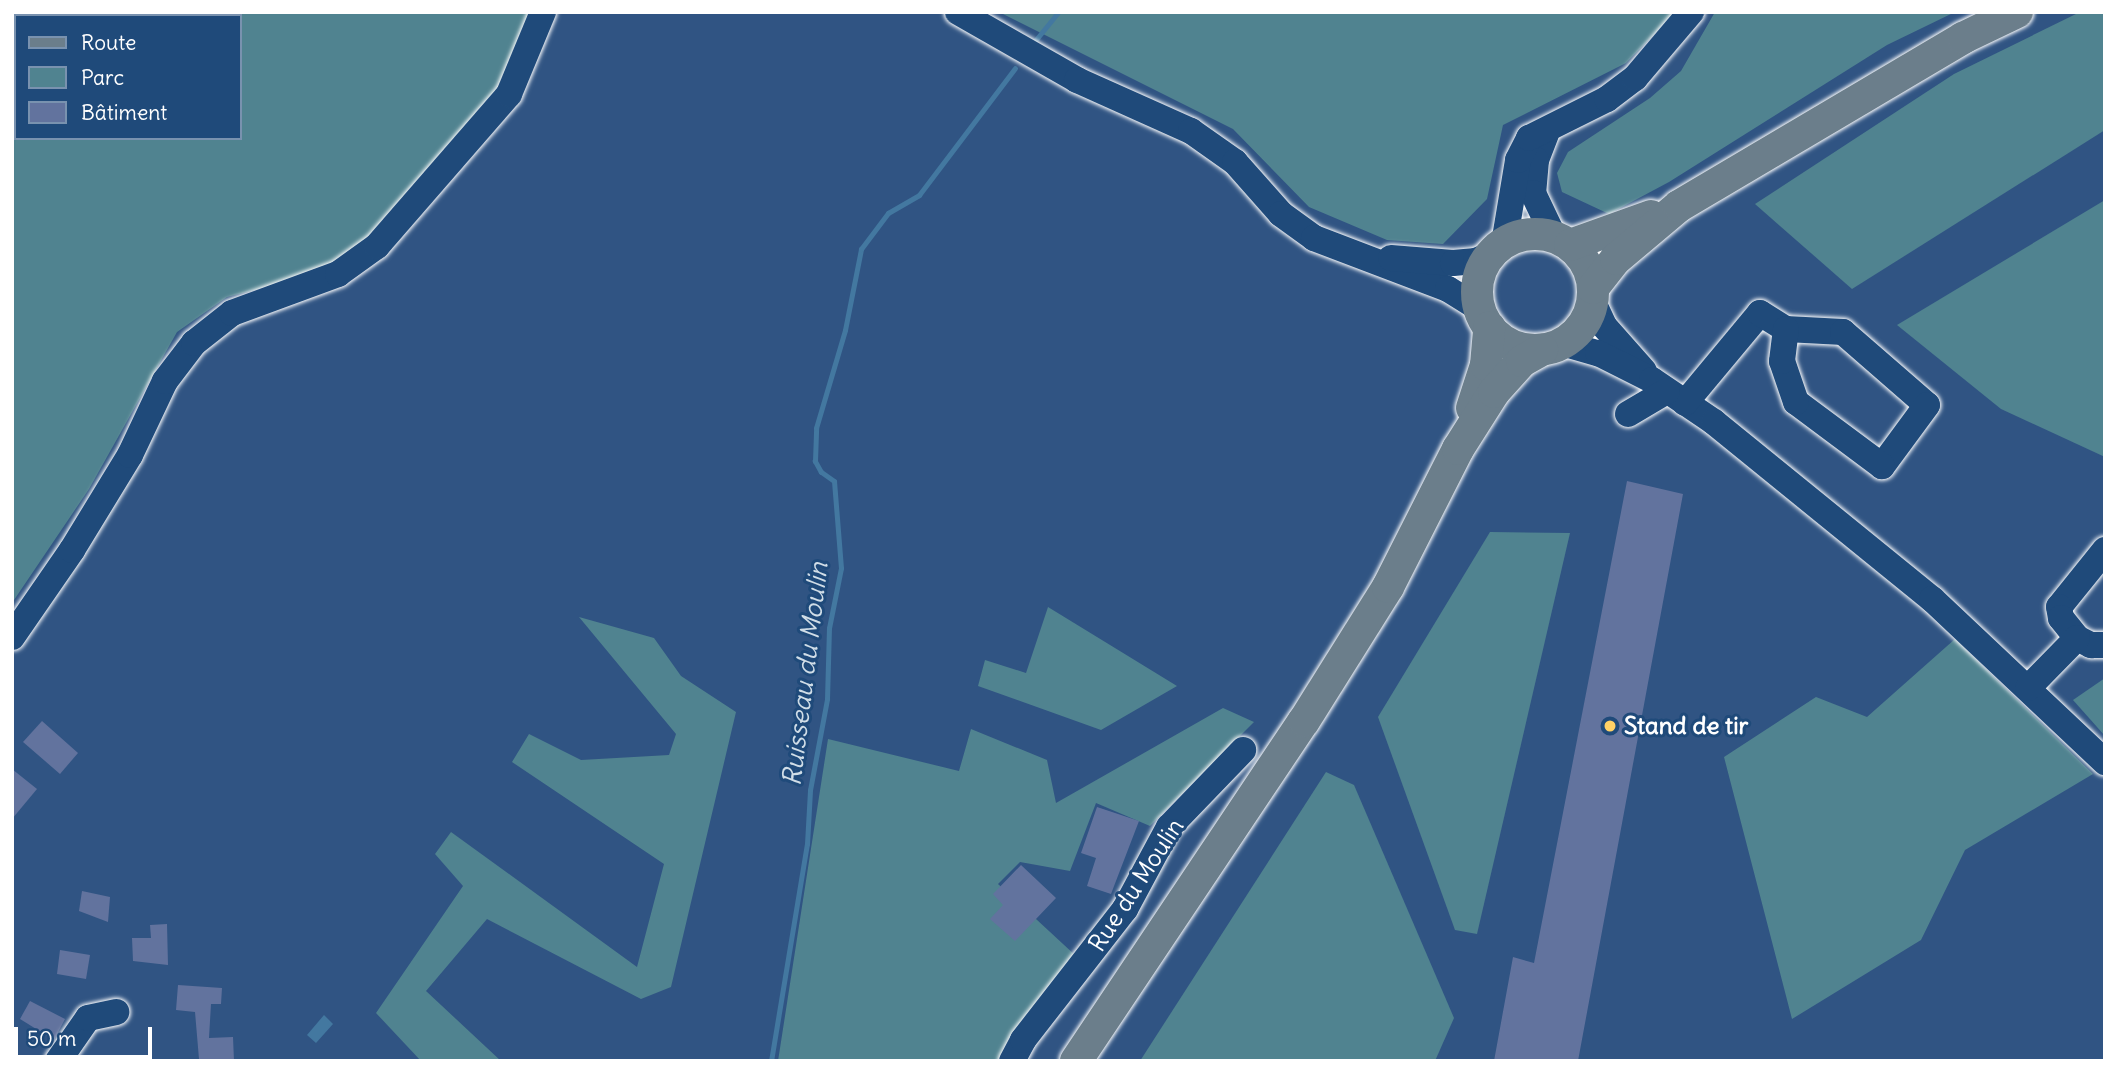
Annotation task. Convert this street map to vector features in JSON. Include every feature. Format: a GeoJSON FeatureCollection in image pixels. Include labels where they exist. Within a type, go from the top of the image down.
{"type":"FeatureCollection","features":[{"type":"Feature","properties":{"kind":"main road"},"geometry":{"type":"LineString","coordinates":[[1458,449],[1483,374],[1484,318],[1480,275],[1498,249],[1532,234],[1562,241],[1618,232],[1679,206],[1963,38],[2017,12]]}},
{"type":"Feature","properties":{"kind":"main road"},"geometry":{"type":"LineString","coordinates":[[1076,1061],[1304,721],[1388,587],[1458,449],[1507,375],[1582,326],[1593,295],[1616,259],[1679,206]]}},
{"type":"Feature","properties":{"kind":"main road"},"geometry":{"type":"LineString","coordinates":[[1562,241],[1588,267],[1593,295]]}},
{"type":"Feature","properties":{"kind":"main road"},"geometry":{"type":"LineString","coordinates":[[1484,318],[1512,345],[1552,346]]}},
{"type":"Feature","properties":{"kind":"street"},"geometry":{"type":"LineString","coordinates":[[12,637],[72,550],[130,455],[166,381],[194,343],[232,313],[338,274],[376,246],[509,94],[543,12]]}},
{"type":"Feature","properties":{"kind":"street"},"geometry":{"type":"LineString","coordinates":[[958,12],[1077,80],[1191,131],[1235,162],[1281,214],[1314,238],[1347,253],[1448,289],[1484,318]]}},
{"type":"Feature","properties":{"kind":"street"},"geometry":{"type":"LineString","coordinates":[[1347,253],[1441,263],[1476,261],[1498,249],[1518,160],[1529,138],[1607,99],[1635,78],[1691,12]]}},
{"type":"Feature","properties":{"kind":"street"},"geometry":{"type":"LineString","coordinates":[[1550,126],[1536,160],[1533,193],[1535,205],[1562,241]]}},
{"type":"Feature","properties":{"kind":"street"},"geometry":{"type":"LineString","coordinates":[[1593,295],[1604,326],[1668,391],[1830,513],[2028,688],[2105,762]]}},
{"type":"Feature","properties":{"kind":"street"},"geometry":{"type":"LineString","coordinates":[[1628,414],[1668,391],[1760,313],[1786,328],[1843,332],[1927,405],[1882,466],[1796,402],[1782,361],[1786,328]]}},
{"type":"Feature","properties":{"kind":"street"},"geometry":{"type":"LineString","coordinates":[[1552,346],[1598,354],[1668,391]]}},
{"type":"Feature","properties":{"kind":"street"},"geometry":{"type":"LineString","coordinates":[[2105,550],[2059,607],[2061,618],[2077,638],[2091,645],[2105,645]]}},
{"type":"Feature","properties":{"kind":"street"},"geometry":{"type":"LineString","coordinates":[[2028,688],[2077,638]]}},
{"type":"Feature","properties":{"kind":"street","name":"Rue du Moulin"},"geometry":{"type":"LineString","coordinates":[[1012,1061],[1023,1040],[1125,909],[1169,827],[1243,750]]}},
{"type":"Feature","properties":{"kind":"street"},"geometry":{"type":"LineString","coordinates":[[58,1061],[88,1018],[116,1012]]}},
{"type":"Feature","properties":{"kind":"green space"},"geometry":{"type":"Polygon","coordinates":[[[12,12],[532,12],[496,93],[388,222],[326,272],[227,297],[177,332],[89,489],[12,603],[12,12]]]}},
{"type":"Feature","properties":{"kind":"green space"},"geometry":{"type":"Polygon","coordinates":[[[999,12],[1676,12],[1626,63],[1503,125],[1487,199],[1443,244],[1387,240],[1309,207],[1233,129],[999,12]]]}},
{"type":"Feature","properties":{"kind":"green space"},"geometry":{"type":"Polygon","coordinates":[[[1715,12],[1955,12],[1887,45],[1669,182],[1609,214],[1562,192],[1557,173],[1568,152],[1650,98],[1681,71],[1715,12]]]}},
{"type":"Feature","properties":{"kind":"green space"},"geometry":{"type":"Polygon","coordinates":[[[2080,12],[2105,12],[2105,130],[1852,289],[1755,204],[1954,74],[2080,12]]]}},
{"type":"Feature","properties":{"kind":"green space"},"geometry":{"type":"Polygon","coordinates":[[[2105,200],[2105,457],[2001,409],[1897,325],[2105,200]]]}},
{"type":"Feature","properties":{"kind":"green space"},"geometry":{"type":"Polygon","coordinates":[[[1490,532],[1570,533],[1477,934],[1455,930],[1378,717],[1490,532]]]}},
{"type":"Feature","properties":{"kind":"green space"},"geometry":{"type":"Polygon","coordinates":[[[1048,607],[1177,686],[1101,730],[978,686],[985,660],[1026,673],[1048,607]]]}},
{"type":"Feature","properties":{"kind":"green space"},"geometry":{"type":"Polygon","coordinates":[[[579,617],[654,638],[681,676],[736,712],[671,987],[641,999],[487,919],[426,991],[501,1061],[421,1061],[376,1013],[463,886],[435,854],[451,832],[637,967],[664,864],[512,762],[529,734],[581,760],[669,755],[676,734],[579,617]]]}},
{"type":"Feature","properties":{"kind":"green space"},"geometry":{"type":"Polygon","coordinates":[[[1955,639],[2093,774],[1965,850],[1921,940],[1792,1019],[1724,757],[1816,697],[1867,717],[1955,639]]]}},
{"type":"Feature","properties":{"kind":"green space"},"geometry":{"type":"Polygon","coordinates":[[[2105,678],[2105,736],[2073,700],[2105,678]]]}},
{"type":"Feature","properties":{"kind":"green space"},"geometry":{"type":"Polygon","coordinates":[[[1223,708],[1254,722],[1150,826],[1096,803],[1070,871],[1020,862],[998,884],[1076,956],[997,1061],[778,1061],[828,739],[959,771],[971,729],[1047,760],[1056,803],[1223,708]]]}},
{"type":"Feature","properties":{"kind":"green space"},"geometry":{"type":"Polygon","coordinates":[[[1326,772],[1354,785],[1454,1018],[1435,1061],[1140,1061],[1326,772]]]}},
{"type":"Feature","properties":{"kind":"water"},"geometry":{"type":"Polygon","coordinates":[[[324,1015],[333,1024],[316,1043],[307,1035],[324,1015]]]}},
{"type":"Feature","properties":{"kind":"building","name":"Stand de tir"},"geometry":{"type":"Polygon","coordinates":[[[1627,481],[1683,494],[1578,1061],[1494,1061],[1513,957],[1534,963],[1627,481]]]}},
{"type":"Feature","properties":{"kind":"building"},"geometry":{"type":"Polygon","coordinates":[[[42,721],[78,753],[60,774],[23,742],[42,721]]]}},
{"type":"Feature","properties":{"kind":"building"},"geometry":{"type":"Polygon","coordinates":[[[12,769],[37,789],[12,819],[12,769]]]}},
{"type":"Feature","properties":{"kind":"building"},"geometry":{"type":"Polygon","coordinates":[[[1097,807],[1139,821],[1111,894],[1087,886],[1096,858],[1081,853],[1097,807]]]}},
{"type":"Feature","properties":{"kind":"building"},"geometry":{"type":"Polygon","coordinates":[[[1021,865],[1056,898],[1015,941],[990,919],[1003,905],[993,894],[1021,865]]]}},
{"type":"Feature","properties":{"kind":"building"},"geometry":{"type":"Polygon","coordinates":[[[82,891],[110,897],[108,922],[79,911],[82,891]]]}},
{"type":"Feature","properties":{"kind":"building"},"geometry":{"type":"Polygon","coordinates":[[[167,924],[168,965],[133,961],[132,938],[151,938],[150,925],[167,924]]]}},
{"type":"Feature","properties":{"kind":"building"},"geometry":{"type":"Polygon","coordinates":[[[60,950],[90,955],[86,979],[57,974],[60,950]]]}},
{"type":"Feature","properties":{"kind":"building"},"geometry":{"type":"Polygon","coordinates":[[[178,985],[222,988],[221,1004],[211,1004],[209,1038],[233,1037],[234,1061],[199,1059],[195,1012],[176,1010],[178,985]]]}},
{"type":"Feature","properties":{"kind":"building"},"geometry":{"type":"Polygon","coordinates":[[[30,1001],[65,1019],[54,1040],[20,1019],[30,1001]]]}},
{"type":"Feature","properties":{"kind":"waterway","name":"Ruisseau du Moulin"},"geometry":{"type":"LineString","coordinates":[[1034,42],[1058,12]]}},
{"type":"Feature","properties":{"kind":"waterway","name":"Ruisseau du Moulin"},"geometry":{"type":"LineString","coordinates":[[771,1061],[807,844],[810,790],[827,699],[829,628],[841,568],[834,481],[821,472],[815,461],[816,428],[845,330],[861,249],[888,213],[919,195],[1015,68]]}},
{"type":"Feature","properties":{"kind":"place","name":"Stand de tir"},"geometry":{"type":"Point","coordinates":[1610,726]}}]}
